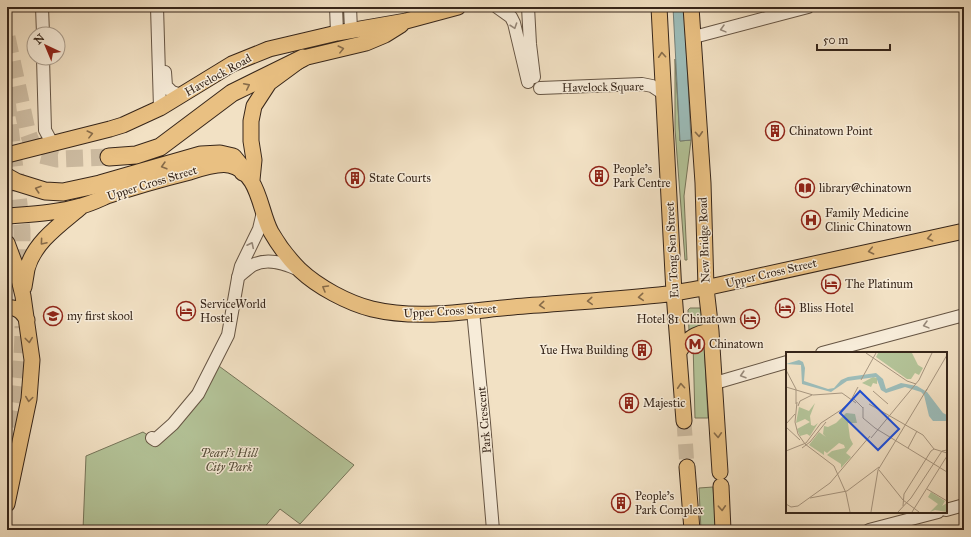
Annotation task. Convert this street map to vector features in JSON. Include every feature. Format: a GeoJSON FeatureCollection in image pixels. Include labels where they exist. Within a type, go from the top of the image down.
{"type":"FeatureCollection","features":[{"type":"Feature","properties":{"kind":"highway"},"geometry":{"type":"LineString","coordinates":[[109,158],[136,155],[160,147],[232,93],[303,58]]}},
{"type":"Feature","properties":{"kind":"highway"},"geometry":{"type":"LineString","coordinates":[[7,177],[16,182],[44,191],[63,192],[100,184],[201,155],[220,154],[233,157],[247,176]]}},
{"type":"Feature","properties":{"kind":"main road","name":"Havelock Road"},"geometry":{"type":"LineString","coordinates":[[11,150],[52,143],[110,129],[160,108],[232,64],[269,49],[344,31],[406,21],[458,7]]}},
{"type":"Feature","properties":{"kind":"main road","name":"Eu Tong Sen Street"},"geometry":{"type":"LineString","coordinates":[[659,7],[674,293],[684,421]]}},
{"type":"Feature","properties":{"kind":"main road","name":"New Bridge Road"},"geometry":{"type":"LineString","coordinates":[[691,7],[703,183],[706,288],[711,331],[723,530]]}},
{"type":"Feature","properties":{"kind":"main road"},"geometry":{"type":"LineString","coordinates":[[247,176],[254,160],[251,141],[251,121],[254,106],[269,83],[303,58],[366,43],[384,35],[406,21]]}},
{"type":"Feature","properties":{"kind":"main road","name":"Upper Cross Street"},"geometry":{"type":"LineString","coordinates":[[7,216],[35,215],[82,206],[133,188],[209,167],[227,165],[235,167],[247,176],[258,193],[263,212],[271,231],[279,244],[301,270],[321,286],[351,302],[372,309],[405,314],[473,311],[674,293],[706,288],[964,231]]}},
{"type":"Feature","properties":{"kind":"main road"},"geometry":{"type":"LineString","coordinates":[[23,296],[27,268],[33,254],[43,240],[82,206]]}},
{"type":"Feature","properties":{"kind":"main road"},"geometry":{"type":"LineString","coordinates":[[7,243],[16,267],[23,296],[32,360],[29,399],[7,504]]}},
{"type":"Feature","properties":{"kind":"main road"},"geometry":{"type":"LineString","coordinates":[[7,308],[14,307],[19,310],[27,320]]}},
{"type":"Feature","properties":{"kind":"main road"},"geometry":{"type":"LineString","coordinates":[[679,352],[687,340],[695,335],[711,331]]}},
{"type":"Feature","properties":{"kind":"main road"},"geometry":{"type":"LineString","coordinates":[[687,467],[692,530]]}},
{"type":"Feature","properties":{"kind":"street"},"geometry":{"type":"LineString","coordinates":[[42,7],[42,26]]}},
{"type":"Feature","properties":{"kind":"street"},"geometry":{"type":"LineString","coordinates":[[157,7],[160,108]]}},
{"type":"Feature","properties":{"kind":"street"},"geometry":{"type":"LineString","coordinates":[[163,7],[166,86],[172,92],[180,95]]}},
{"type":"Feature","properties":{"kind":"street"},"geometry":{"type":"LineString","coordinates":[[336,7],[344,31]]}},
{"type":"Feature","properties":{"kind":"street"},"geometry":{"type":"LineString","coordinates":[[344,31],[350,7]]}},
{"type":"Feature","properties":{"kind":"street"},"geometry":{"type":"LineString","coordinates":[[497,7],[511,17],[514,23],[534,83]]}},
{"type":"Feature","properties":{"kind":"street"},"geometry":{"type":"LineString","coordinates":[[528,7],[534,83]]}},
{"type":"Feature","properties":{"kind":"street"},"geometry":{"type":"LineString","coordinates":[[694,37],[808,7]]}},
{"type":"Feature","properties":{"kind":"street"},"geometry":{"type":"LineString","coordinates":[[43,66],[45,130],[52,143]]}},
{"type":"Feature","properties":{"kind":"street","name":"Havelock Square"},"geometry":{"type":"LineString","coordinates":[[534,83],[642,84],[652,86],[664,94]]}},
{"type":"Feature","properties":{"kind":"street"},"geometry":{"type":"LineString","coordinates":[[152,438],[155,440],[174,424],[198,394],[228,335],[241,266],[259,229],[263,212]]}},
{"type":"Feature","properties":{"kind":"street"},"geometry":{"type":"LineString","coordinates":[[238,278],[253,265],[262,262],[277,262],[301,270]]}},
{"type":"Feature","properties":{"kind":"street","name":"Park Crescent"},"geometry":{"type":"LineString","coordinates":[[473,311],[493,530]]}},
{"type":"Feature","properties":{"kind":"street"},"geometry":{"type":"LineString","coordinates":[[826,352],[964,315]]}},
{"type":"Feature","properties":{"kind":"street"},"geometry":{"type":"LineString","coordinates":[[714,382],[722,382],[786,362]]}},
{"type":"Feature","properties":{"kind":"street"},"geometry":{"type":"LineString","coordinates":[[947,510],[964,505]]}},
{"type":"Feature","properties":{"kind":"street"},"geometry":{"type":"LineString","coordinates":[[869,530],[934,513]]}},
{"type":"Feature","properties":{"kind":"green space"},"geometry":{"type":"Polygon","coordinates":[[[675,59],[680,141],[691,140],[684,196],[687,260],[685,260],[675,129],[675,59]]]}},
{"type":"Feature","properties":{"kind":"green space"},"geometry":{"type":"Polygon","coordinates":[[[690,308],[701,308],[704,328],[689,330],[688,310],[690,308]]]}},
{"type":"Feature","properties":{"kind":"green space"},"geometry":{"type":"Polygon","coordinates":[[[700,340],[704,343],[708,418],[695,418],[693,343],[700,340]]]}},
{"type":"Feature","properties":{"kind":"green space","name":"Pearl's Hill City Park"},"geometry":{"type":"Polygon","coordinates":[[[212,361],[354,465],[300,524],[280,509],[262,530],[83,530],[86,456],[143,432],[152,438],[194,394],[212,361]]]}},
{"type":"Feature","properties":{"kind":"green space"},"geometry":{"type":"Polygon","coordinates":[[[713,487],[716,530],[701,530],[699,488],[713,487]]]}},
{"type":"Feature","properties":{"kind":"water"},"geometry":{"type":"Polygon","coordinates":[[[673,7],[684,7],[691,140],[680,141],[673,7]]]}},
{"type":"Feature","properties":{"kind":"tunnel"},"geometry":{"type":"LineString","coordinates":[[7,37],[27,130],[31,141],[40,155],[57,159],[109,157]]}},
{"type":"Feature","properties":{"kind":"tunnel"},"geometry":{"type":"LineString","coordinates":[[7,100],[22,230],[22,283]]}},
{"type":"Feature","properties":{"kind":"tunnel"},"geometry":{"type":"LineString","coordinates":[[7,452],[22,358],[23,326]]}},
{"type":"Feature","properties":{"kind":"tunnel"},"geometry":{"type":"LineString","coordinates":[[684,421],[687,467]]}},
{"type":"Feature","properties":{"kind":"place","name":"Chinatown Point"},"geometry":{"type":"Point","coordinates":[775,131]}},
{"type":"Feature","properties":{"kind":"place","name":"People's Park Centre"},"geometry":{"type":"Point","coordinates":[599,176]}},
{"type":"Feature","properties":{"kind":"place","name":"State Courts"},"geometry":{"type":"Point","coordinates":[355,178]}},
{"type":"Feature","properties":{"kind":"place","name":"library@chinatown"},"geometry":{"type":"Point","coordinates":[805,188]}},
{"type":"Feature","properties":{"kind":"place","name":"Family Medicine Clinic Chinatown"},"geometry":{"type":"Point","coordinates":[811,220]}},
{"type":"Feature","properties":{"kind":"place","name":"The Platinum"},"geometry":{"type":"Point","coordinates":[831,284]}},
{"type":"Feature","properties":{"kind":"place","name":"Bliss Hotel"},"geometry":{"type":"Point","coordinates":[785,308]}},
{"type":"Feature","properties":{"kind":"place","name":"ServiceWorld Hostel"},"geometry":{"type":"Point","coordinates":[186,311]}},
{"type":"Feature","properties":{"kind":"place","name":"my first skool"},"geometry":{"type":"Point","coordinates":[53,316]}},
{"type":"Feature","properties":{"kind":"place","name":"Hotel 81 Chinatown"},"geometry":{"type":"Point","coordinates":[750,319]}},
{"type":"Feature","properties":{"kind":"place","name":"Chinatown"},"geometry":{"type":"Point","coordinates":[695,344]}},
{"type":"Feature","properties":{"kind":"place","name":"Yue Hwa Building"},"geometry":{"type":"Point","coordinates":[642,350]}},
{"type":"Feature","properties":{"kind":"place","name":"Majestic"},"geometry":{"type":"Point","coordinates":[629,403]}},
{"type":"Feature","properties":{"kind":"place","name":"People's Park Complex"},"geometry":{"type":"Point","coordinates":[621,503]}}]}
